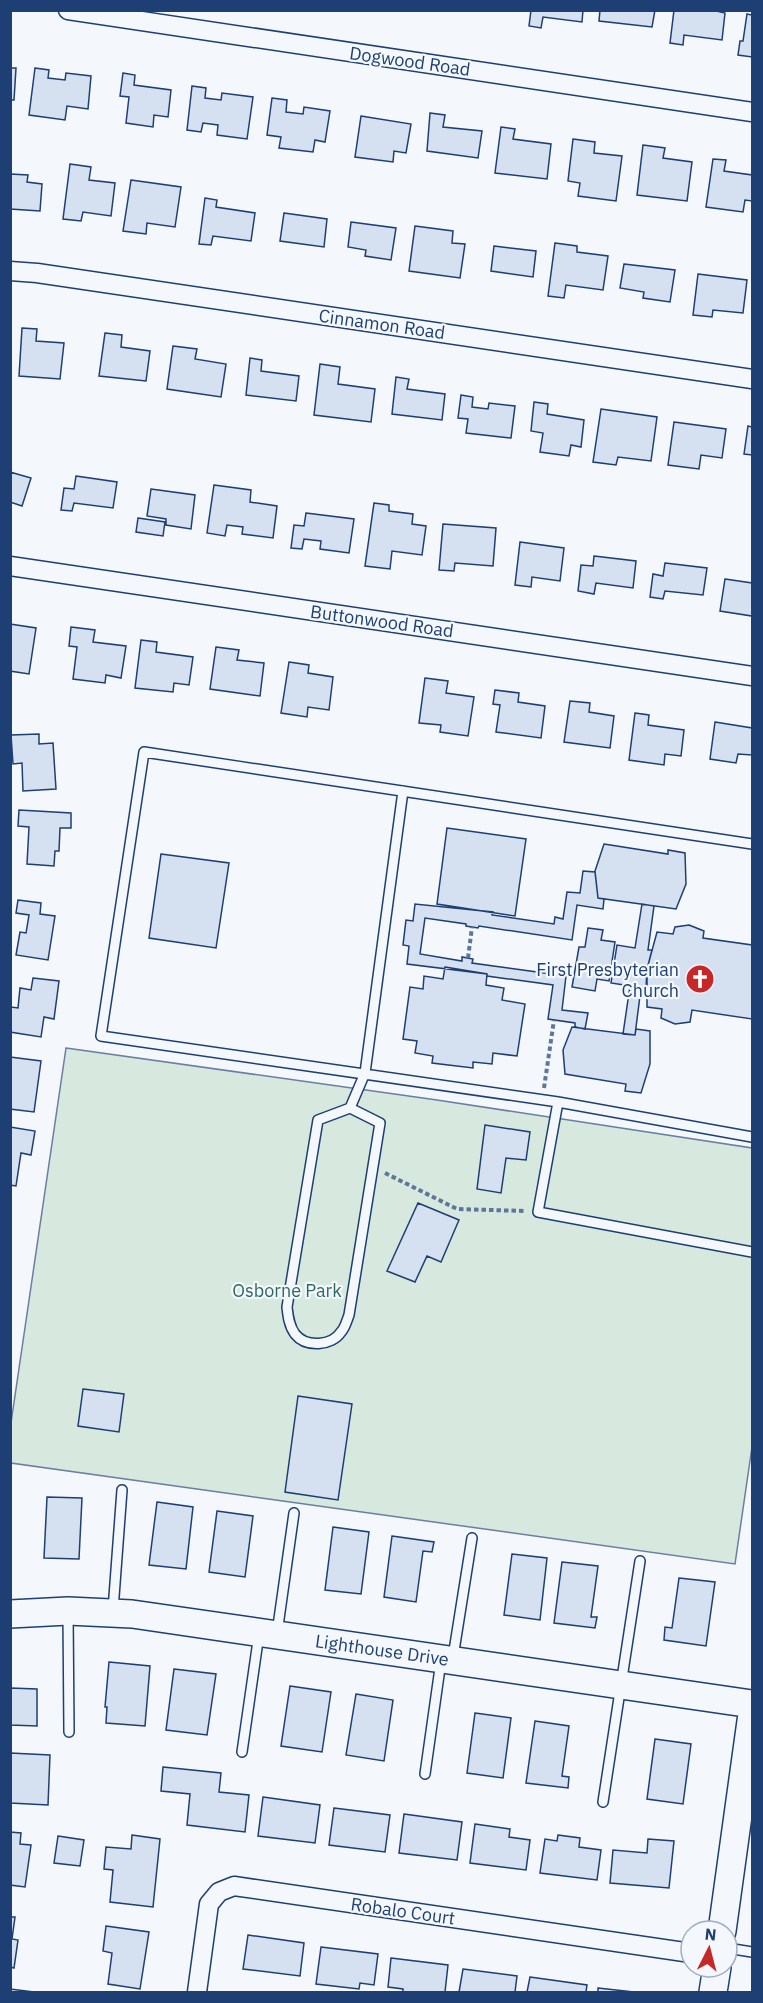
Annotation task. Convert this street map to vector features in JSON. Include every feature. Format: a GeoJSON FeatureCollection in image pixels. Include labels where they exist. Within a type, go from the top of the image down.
{"type":"FeatureCollection","features":[{"type":"Feature","properties":{"kind":"street","name":"Dogwood Road"},"geometry":{"type":"LineString","coordinates":[[68,10],[753,111]]}},
{"type":"Feature","properties":{"kind":"street","name":"Cinnamon Road"},"geometry":{"type":"LineString","coordinates":[[10,271],[37,273],[753,379]]}},
{"type":"Feature","properties":{"kind":"street","name":"Buttonwood Road"},"geometry":{"type":"LineString","coordinates":[[10,566],[753,676]]}},
{"type":"Feature","properties":{"kind":"street","name":"Lighthouse Drive"},"geometry":{"type":"LineString","coordinates":[[10,1614],[68,1611],[132,1614],[753,1704]]}},
{"type":"Feature","properties":{"kind":"street"},"geometry":{"type":"LineString","coordinates":[[724,1919],[739,1843],[753,1714]]}},
{"type":"Feature","properties":{"kind":"street","name":"Robalo Court"},"geometry":{"type":"LineString","coordinates":[[197,1992],[209,1904],[219,1892],[234,1886],[679,1951]]}},
{"type":"Feature","properties":{"kind":"lane"},"geometry":{"type":"LineString","coordinates":[[753,844],[144,752],[101,1036],[558,1102],[753,1137]]}},
{"type":"Feature","properties":{"kind":"lane"},"geometry":{"type":"LineString","coordinates":[[350,1108],[380,1123],[350,1315],[341,1334],[325,1343],[310,1343],[297,1336],[290,1324],[287,1307],[318,1120],[350,1108],[365,1074],[403,791]]}},
{"type":"Feature","properties":{"kind":"lane"},"geometry":{"type":"LineString","coordinates":[[558,1102],[538,1212],[753,1252]]}},
{"type":"Feature","properties":{"kind":"lane"},"geometry":{"type":"LineString","coordinates":[[112,1613],[122,1490]]}},
{"type":"Feature","properties":{"kind":"lane"},"geometry":{"type":"LineString","coordinates":[[242,1752],[294,1513]]}},
{"type":"Feature","properties":{"kind":"lane"},"geometry":{"type":"LineString","coordinates":[[425,1774],[472,1538]]}},
{"type":"Feature","properties":{"kind":"lane"},"geometry":{"type":"LineString","coordinates":[[603,1802],[640,1561]]}},
{"type":"Feature","properties":{"kind":"lane"},"geometry":{"type":"LineString","coordinates":[[68,1611],[69,1732]]}},
{"type":"Feature","properties":{"kind":"path"},"geometry":{"type":"LineString","coordinates":[[468,958],[472,927]]}},
{"type":"Feature","properties":{"kind":"path"},"geometry":{"type":"LineString","coordinates":[[542,1100],[554,1020]]}},
{"type":"Feature","properties":{"kind":"path"},"geometry":{"type":"LineString","coordinates":[[373,1167],[457,1209],[538,1212]]}},
{"type":"Feature","properties":{"kind":"green space","name":"Osborne Park"},"geometry":{"type":"Polygon","coordinates":[[[66,1048],[437,1100],[752,1148],[752,1447],[735,1564],[11,1463],[11,1423],[66,1048]]]}},
{"type":"Feature","properties":{"kind":"building"},"geometry":{"type":"Polygon","coordinates":[[[531,10],[583,10],[582,22],[543,17],[541,28],[529,26],[531,10]]]}},
{"type":"Feature","properties":{"kind":"building"},"geometry":{"type":"Polygon","coordinates":[[[600,10],[655,10],[652,27],[599,21],[600,10]]]}},
{"type":"Feature","properties":{"kind":"building"},"geometry":{"type":"Polygon","coordinates":[[[674,10],[712,10],[725,13],[722,40],[684,35],[683,45],[670,43],[674,10]]]}},
{"type":"Feature","properties":{"kind":"building"},"geometry":{"type":"Polygon","coordinates":[[[747,14],[752,15],[752,57],[738,55],[740,41],[743,41],[747,14]]]}},
{"type":"Feature","properties":{"kind":"building"},"geometry":{"type":"Polygon","coordinates":[[[10,68],[16,68],[14,100],[10,100],[10,68]]]}},
{"type":"Feature","properties":{"kind":"building"},"geometry":{"type":"Polygon","coordinates":[[[35,68],[49,70],[48,78],[65,80],[66,73],[91,76],[88,109],[67,106],[65,120],[29,115],[35,68]]]}},
{"type":"Feature","properties":{"kind":"building"},"geometry":{"type":"Polygon","coordinates":[[[123,73],[135,75],[134,85],[171,90],[168,117],[154,115],[153,127],[126,123],[129,97],[120,96],[123,73]]]}},
{"type":"Feature","properties":{"kind":"building"},"geometry":{"type":"Polygon","coordinates":[[[192,86],[206,88],[205,98],[221,100],[222,93],[253,97],[247,139],[217,135],[218,125],[203,123],[201,132],[187,130],[192,86]]]}},
{"type":"Feature","properties":{"kind":"building"},"geometry":{"type":"Polygon","coordinates":[[[272,98],[287,100],[286,112],[303,114],[304,107],[330,111],[325,142],[315,140],[313,152],[279,148],[281,137],[267,135],[272,98]]]}},
{"type":"Feature","properties":{"kind":"building"},"geometry":{"type":"Polygon","coordinates":[[[430,113],[445,115],[443,127],[482,131],[478,158],[427,151],[430,113]]]}},
{"type":"Feature","properties":{"kind":"building"},"geometry":{"type":"Polygon","coordinates":[[[361,116],[411,124],[406,153],[394,151],[393,162],[355,157],[361,116]]]}},
{"type":"Feature","properties":{"kind":"building"},"geometry":{"type":"Polygon","coordinates":[[[501,127],[515,129],[513,139],[551,144],[547,179],[495,173],[501,127]]]}},
{"type":"Feature","properties":{"kind":"building"},"geometry":{"type":"Polygon","coordinates":[[[573,139],[595,142],[594,153],[622,156],[616,201],[578,196],[580,183],[568,181],[573,139]]]}},
{"type":"Feature","properties":{"kind":"building"},"geometry":{"type":"Polygon","coordinates":[[[643,145],[665,148],[663,158],[692,162],[687,201],[637,195],[643,145]]]}},
{"type":"Feature","properties":{"kind":"building"},"geometry":{"type":"Polygon","coordinates":[[[713,159],[726,160],[724,171],[752,175],[752,201],[745,200],[743,212],[706,207],[713,159]]]}},
{"type":"Feature","properties":{"kind":"building"},"geometry":{"type":"Polygon","coordinates":[[[70,164],[91,167],[89,180],[115,183],[111,216],[83,212],[81,221],[63,219],[70,164]]]}},
{"type":"Feature","properties":{"kind":"building"},"geometry":{"type":"Polygon","coordinates":[[[10,174],[28,175],[27,182],[42,184],[40,211],[10,209],[10,174]]]}},
{"type":"Feature","properties":{"kind":"building"},"geometry":{"type":"Polygon","coordinates":[[[131,180],[181,187],[175,227],[147,223],[146,234],[123,231],[131,180]]]}},
{"type":"Feature","properties":{"kind":"building"},"geometry":{"type":"Polygon","coordinates":[[[205,198],[217,200],[216,207],[255,213],[251,241],[213,236],[211,245],[199,244],[205,198]]]}},
{"type":"Feature","properties":{"kind":"building"},"geometry":{"type":"Polygon","coordinates":[[[284,213],[327,219],[324,247],[280,241],[284,213]]]}},
{"type":"Feature","properties":{"kind":"building"},"geometry":{"type":"Polygon","coordinates":[[[351,222],[396,228],[391,260],[365,256],[366,250],[348,247],[351,222]]]}},
{"type":"Feature","properties":{"kind":"building"},"geometry":{"type":"Polygon","coordinates":[[[415,226],[453,231],[452,243],[465,244],[460,278],[409,271],[415,226]]]}},
{"type":"Feature","properties":{"kind":"building"},"geometry":{"type":"Polygon","coordinates":[[[555,243],[577,246],[577,252],[608,256],[603,290],[566,285],[564,298],[548,296],[555,243]]]}},
{"type":"Feature","properties":{"kind":"building"},"geometry":{"type":"Polygon","coordinates":[[[494,246],[536,251],[533,277],[491,271],[494,246]]]}},
{"type":"Feature","properties":{"kind":"building"},"geometry":{"type":"Polygon","coordinates":[[[624,264],[675,270],[670,302],[643,298],[644,292],[620,288],[624,264]]]}},
{"type":"Feature","properties":{"kind":"building"},"geometry":{"type":"Polygon","coordinates":[[[698,274],[747,280],[743,313],[713,310],[712,317],[693,315],[698,274]]]}},
{"type":"Feature","properties":{"kind":"building"},"geometry":{"type":"Polygon","coordinates":[[[22,328],[37,329],[36,341],[64,343],[60,379],[19,376],[22,328]]]}},
{"type":"Feature","properties":{"kind":"building"},"geometry":{"type":"Polygon","coordinates":[[[105,333],[122,335],[121,347],[150,351],[146,381],[99,376],[105,333]]]}},
{"type":"Feature","properties":{"kind":"building"},"geometry":{"type":"Polygon","coordinates":[[[173,346],[197,349],[195,359],[226,364],[221,397],[167,389],[173,346]]]}},
{"type":"Feature","properties":{"kind":"building"},"geometry":{"type":"Polygon","coordinates":[[[250,358],[262,360],[261,371],[299,376],[296,401],[246,395],[250,358]]]}},
{"type":"Feature","properties":{"kind":"building"},"geometry":{"type":"Polygon","coordinates":[[[320,364],[340,367],[338,384],[375,389],[371,422],[314,415],[320,364]]]}},
{"type":"Feature","properties":{"kind":"building"},"geometry":{"type":"Polygon","coordinates":[[[396,377],[409,379],[407,389],[445,394],[442,420],[392,414],[396,377]]]}},
{"type":"Feature","properties":{"kind":"building"},"geometry":{"type":"Polygon","coordinates":[[[461,395],[473,397],[472,407],[488,409],[489,403],[515,406],[511,438],[466,433],[468,419],[458,418],[461,395]]]}},
{"type":"Feature","properties":{"kind":"building"},"geometry":{"type":"Polygon","coordinates":[[[534,402],[548,404],[547,414],[584,420],[581,447],[571,445],[569,456],[540,452],[543,433],[531,431],[534,402]]]}},
{"type":"Feature","properties":{"kind":"building"},"geometry":{"type":"Polygon","coordinates":[[[601,409],[657,417],[651,461],[618,457],[616,465],[593,462],[601,409]]]}},
{"type":"Feature","properties":{"kind":"building"},"geometry":{"type":"Polygon","coordinates":[[[674,422],[726,429],[722,458],[701,455],[699,469],[668,465],[674,422]]]}},
{"type":"Feature","properties":{"kind":"building"},"geometry":{"type":"Polygon","coordinates":[[[748,426],[752,427],[752,455],[744,454],[748,426]]]}},
{"type":"Feature","properties":{"kind":"building"},"geometry":{"type":"Polygon","coordinates":[[[10,472],[31,478],[22,506],[10,502],[10,472]]]}},
{"type":"Feature","properties":{"kind":"building"},"geometry":{"type":"Polygon","coordinates":[[[76,476],[117,482],[113,508],[74,503],[72,511],[61,510],[64,488],[74,489],[76,476]]]}},
{"type":"Feature","properties":{"kind":"building"},"geometry":{"type":"Polygon","coordinates":[[[214,485],[251,490],[250,502],[277,506],[273,538],[242,534],[243,527],[227,525],[225,536],[207,533],[214,485]]]}},
{"type":"Feature","properties":{"kind":"building"},"geometry":{"type":"Polygon","coordinates":[[[151,489],[195,495],[191,529],[166,525],[166,519],[147,516],[151,489]]]}},
{"type":"Feature","properties":{"kind":"building"},"geometry":{"type":"Polygon","coordinates":[[[374,503],[389,505],[389,511],[413,514],[412,524],[426,526],[422,555],[392,551],[390,569],[365,566],[374,503]]]}},
{"type":"Feature","properties":{"kind":"building"},"geometry":{"type":"Polygon","coordinates":[[[306,513],[354,519],[349,553],[320,549],[321,541],[304,539],[302,549],[291,548],[294,525],[304,526],[306,513]]]}},
{"type":"Feature","properties":{"kind":"building"},"geometry":{"type":"Polygon","coordinates":[[[138,518],[165,522],[163,536],[136,532],[138,518]]]}},
{"type":"Feature","properties":{"kind":"building"},"geometry":{"type":"Polygon","coordinates":[[[443,524],[496,528],[493,566],[455,563],[454,571],[439,570],[443,524]]]}},
{"type":"Feature","properties":{"kind":"building"},"geometry":{"type":"Polygon","coordinates":[[[520,542],[564,548],[560,581],[532,577],[531,587],[515,585],[520,542]]]}},
{"type":"Feature","properties":{"kind":"building"},"geometry":{"type":"Polygon","coordinates":[[[594,556],[636,561],[633,588],[596,583],[594,594],[578,591],[581,565],[593,566],[594,556]]]}},
{"type":"Feature","properties":{"kind":"building"},"geometry":{"type":"Polygon","coordinates":[[[665,563],[707,568],[703,595],[665,591],[663,599],[650,597],[653,574],[663,576],[665,563]]]}},
{"type":"Feature","properties":{"kind":"building"},"geometry":{"type":"Polygon","coordinates":[[[725,579],[752,583],[752,616],[720,611],[725,579]]]}},
{"type":"Feature","properties":{"kind":"building"},"geometry":{"type":"Polygon","coordinates":[[[10,624],[36,628],[29,674],[10,671],[10,624]]]}},
{"type":"Feature","properties":{"kind":"building"},"geometry":{"type":"Polygon","coordinates":[[[71,627],[95,630],[93,642],[126,646],[121,678],[106,675],[105,683],[73,679],[77,647],[69,646],[71,627]]]}},
{"type":"Feature","properties":{"kind":"building"},"geometry":{"type":"Polygon","coordinates":[[[141,640],[157,642],[156,652],[193,657],[189,685],[174,683],[173,692],[135,688],[141,640]]]}},
{"type":"Feature","properties":{"kind":"building"},"geometry":{"type":"Polygon","coordinates":[[[216,647],[239,650],[237,660],[264,663],[260,696],[210,689],[216,647]]]}},
{"type":"Feature","properties":{"kind":"building"},"geometry":{"type":"Polygon","coordinates":[[[289,662],[309,665],[308,673],[333,677],[329,710],[308,707],[307,717],[281,713],[289,662]]]}},
{"type":"Feature","properties":{"kind":"building"},"geometry":{"type":"Polygon","coordinates":[[[425,678],[448,681],[446,693],[474,697],[468,736],[440,732],[441,725],[419,723],[425,678]]]}},
{"type":"Feature","properties":{"kind":"building"},"geometry":{"type":"Polygon","coordinates":[[[495,690],[519,693],[518,702],[545,706],[541,738],[496,732],[500,705],[493,704],[495,690]]]}},
{"type":"Feature","properties":{"kind":"building"},"geometry":{"type":"Polygon","coordinates":[[[570,701],[590,703],[589,712],[614,716],[610,748],[564,742],[570,701]]]}},
{"type":"Feature","properties":{"kind":"building"},"geometry":{"type":"Polygon","coordinates":[[[635,713],[649,715],[648,725],[684,730],[681,756],[665,754],[664,765],[629,760],[635,713]]]}},
{"type":"Feature","properties":{"kind":"building"},"geometry":{"type":"Polygon","coordinates":[[[715,722],[752,728],[752,755],[738,754],[736,763],[710,759],[715,722]]]}},
{"type":"Feature","properties":{"kind":"building"},"geometry":{"type":"Polygon","coordinates":[[[39,734],[39,744],[53,743],[56,789],[23,791],[22,763],[13,764],[11,735],[39,734]]]}},
{"type":"Feature","properties":{"kind":"building"},"geometry":{"type":"Polygon","coordinates":[[[19,810],[71,813],[71,828],[60,828],[59,851],[55,851],[54,866],[27,864],[29,827],[18,826],[19,810]]]}},
{"type":"Feature","properties":{"kind":"building"},"geometry":{"type":"Polygon","coordinates":[[[447,828],[526,839],[515,916],[437,904],[447,828]]]}},
{"type":"Feature","properties":{"kind":"building"},"geometry":{"type":"Polygon","coordinates":[[[604,844],[668,854],[668,850],[685,853],[686,884],[676,909],[598,898],[595,871],[604,844]]]}},
{"type":"Feature","properties":{"kind":"building"},"geometry":{"type":"Polygon","coordinates":[[[161,854],[229,863],[216,948],[149,938],[161,854]]]}},
{"type":"Feature","properties":{"kind":"building"},"geometry":{"type":"Polygon","coordinates":[[[583,871],[595,872],[598,898],[604,899],[603,909],[577,905],[572,940],[479,926],[478,928],[425,918],[420,954],[462,961],[462,957],[473,959],[472,963],[566,976],[562,1010],[588,1013],[585,1029],[575,1027],[575,1023],[548,1019],[553,985],[407,964],[409,946],[403,945],[406,920],[413,921],[415,904],[493,912],[492,915],[554,924],[555,917],[563,919],[567,892],[580,893],[583,871]]]}},
{"type":"Feature","properties":{"kind":"building"},"geometry":{"type":"Polygon","coordinates":[[[18,900],[41,903],[40,914],[55,916],[48,960],[16,955],[20,932],[26,933],[29,915],[16,913],[18,900]]]}},
{"type":"Feature","properties":{"kind":"building"},"geometry":{"type":"Polygon","coordinates":[[[642,904],[654,906],[648,950],[652,950],[647,969],[646,988],[641,988],[635,1035],[623,1034],[630,986],[611,983],[617,945],[635,948],[642,904]]]}},
{"type":"Feature","properties":{"kind":"building","name":"First Presbyterian Church"},"geometry":{"type":"Polygon","coordinates":[[[689,925],[704,931],[703,938],[752,945],[752,1019],[692,1010],[690,1022],[675,1024],[661,1018],[662,1009],[647,1007],[647,969],[657,932],[673,934],[675,927],[689,925]]]}},
{"type":"Feature","properties":{"kind":"building"},"geometry":{"type":"Polygon","coordinates":[[[588,928],[603,930],[601,940],[615,942],[609,981],[597,979],[595,991],[572,987],[579,947],[585,947],[588,928]]]}},
{"type":"Feature","properties":{"kind":"building"},"geometry":{"type":"Polygon","coordinates":[[[445,967],[487,974],[486,985],[504,988],[502,1000],[525,1004],[517,1056],[493,1053],[492,1064],[473,1062],[473,1068],[432,1063],[433,1056],[415,1053],[417,1041],[403,1039],[410,987],[423,989],[424,976],[443,979],[445,967]]]}},
{"type":"Feature","properties":{"kind":"building"},"geometry":{"type":"Polygon","coordinates":[[[33,978],[59,981],[54,1019],[44,1017],[41,1037],[10,1032],[11,1007],[18,1008],[20,988],[31,990],[33,978]]]}},
{"type":"Feature","properties":{"kind":"building"},"geometry":{"type":"Polygon","coordinates":[[[572,1027],[635,1035],[636,1029],[650,1031],[650,1064],[641,1093],[625,1091],[626,1084],[565,1074],[563,1050],[572,1027]]]}},
{"type":"Feature","properties":{"kind":"building"},"geometry":{"type":"Polygon","coordinates":[[[10,1057],[41,1061],[34,1112],[10,1109],[10,1057]]]}},
{"type":"Feature","properties":{"kind":"building"},"geometry":{"type":"Polygon","coordinates":[[[485,1125],[530,1132],[526,1160],[506,1158],[501,1193],[477,1189],[485,1125]]]}},
{"type":"Feature","properties":{"kind":"building"},"geometry":{"type":"Polygon","coordinates":[[[10,1127],[35,1131],[31,1155],[21,1153],[16,1186],[10,1185],[10,1127]]]}},
{"type":"Feature","properties":{"kind":"building"},"geometry":{"type":"Polygon","coordinates":[[[418,1203],[459,1220],[441,1262],[427,1256],[415,1282],[387,1271],[418,1203]]]}},
{"type":"Feature","properties":{"kind":"building"},"geometry":{"type":"Polygon","coordinates":[[[83,1389],[124,1394],[119,1432],[78,1426],[83,1389]]]}},
{"type":"Feature","properties":{"kind":"building"},"geometry":{"type":"Polygon","coordinates":[[[298,1396],[352,1404],[338,1500],[285,1492],[298,1396]]]}},
{"type":"Feature","properties":{"kind":"building"},"geometry":{"type":"Polygon","coordinates":[[[47,1497],[82,1498],[79,1559],[44,1558],[47,1497]]]}},
{"type":"Feature","properties":{"kind":"building"},"geometry":{"type":"Polygon","coordinates":[[[157,1502],[193,1507],[186,1569],[149,1565],[157,1502]]]}},
{"type":"Feature","properties":{"kind":"building"},"geometry":{"type":"Polygon","coordinates":[[[217,1511],[253,1516],[245,1577],[209,1572],[217,1511]]]}},
{"type":"Feature","properties":{"kind":"building"},"geometry":{"type":"Polygon","coordinates":[[[333,1527],[369,1532],[361,1594],[325,1590],[333,1527]]]}},
{"type":"Feature","properties":{"kind":"building"},"geometry":{"type":"Polygon","coordinates":[[[392,1536],[434,1542],[432,1552],[423,1551],[416,1602],[384,1597],[392,1536]]]}},
{"type":"Feature","properties":{"kind":"building"},"geometry":{"type":"Polygon","coordinates":[[[512,1554],[547,1558],[540,1620],[504,1615],[512,1554]]]}},
{"type":"Feature","properties":{"kind":"building"},"geometry":{"type":"Polygon","coordinates":[[[562,1562],[598,1566],[591,1617],[597,1617],[595,1628],[554,1623],[562,1562]]]}},
{"type":"Feature","properties":{"kind":"building"},"geometry":{"type":"Polygon","coordinates":[[[679,1578],[715,1582],[706,1646],[664,1640],[665,1627],[672,1628],[679,1578]]]}},
{"type":"Feature","properties":{"kind":"building"},"geometry":{"type":"Polygon","coordinates":[[[109,1662],[150,1666],[145,1726],[106,1723],[109,1662]]]}},
{"type":"Feature","properties":{"kind":"building"},"geometry":{"type":"Polygon","coordinates":[[[174,1669],[216,1674],[207,1735],[166,1730],[174,1669]]]}},
{"type":"Feature","properties":{"kind":"building"},"geometry":{"type":"Polygon","coordinates":[[[290,1686],[331,1692],[322,1752],[281,1746],[290,1686]]]}},
{"type":"Feature","properties":{"kind":"building"},"geometry":{"type":"Polygon","coordinates":[[[10,1688],[37,1689],[37,1726],[10,1725],[10,1688]]]}},
{"type":"Feature","properties":{"kind":"building"},"geometry":{"type":"Polygon","coordinates":[[[356,1694],[393,1700],[384,1761],[346,1755],[356,1694]]]}},
{"type":"Feature","properties":{"kind":"building"},"geometry":{"type":"Polygon","coordinates":[[[475,1713],[511,1718],[503,1778],[467,1773],[475,1713]]]}},
{"type":"Feature","properties":{"kind":"building"},"geometry":{"type":"Polygon","coordinates":[[[535,1721],[569,1726],[562,1776],[569,1777],[568,1788],[526,1783],[535,1721]]]}},
{"type":"Feature","properties":{"kind":"building"},"geometry":{"type":"Polygon","coordinates":[[[655,1739],[691,1744],[683,1804],[647,1799],[655,1739]]]}},
{"type":"Feature","properties":{"kind":"building"},"geometry":{"type":"Polygon","coordinates":[[[10,1753],[50,1755],[48,1805],[10,1803],[10,1753]]]}},
{"type":"Feature","properties":{"kind":"building"},"geometry":{"type":"Polygon","coordinates":[[[163,1767],[221,1773],[219,1792],[249,1795],[245,1832],[187,1825],[190,1794],[161,1791],[163,1767]]]}},
{"type":"Feature","properties":{"kind":"building"},"geometry":{"type":"Polygon","coordinates":[[[263,1797],[320,1805],[315,1843],[258,1836],[263,1797]]]}},
{"type":"Feature","properties":{"kind":"building"},"geometry":{"type":"Polygon","coordinates":[[[334,1808],[390,1815],[385,1852],[329,1845],[334,1808]]]}},
{"type":"Feature","properties":{"kind":"building"},"geometry":{"type":"Polygon","coordinates":[[[404,1814],[462,1822],[457,1860],[399,1853],[404,1814]]]}},
{"type":"Feature","properties":{"kind":"building"},"geometry":{"type":"Polygon","coordinates":[[[475,1824],[510,1829],[509,1837],[530,1840],[526,1870],[470,1863],[475,1824]]]}},
{"type":"Feature","properties":{"kind":"building"},"geometry":{"type":"Polygon","coordinates":[[[10,1832],[21,1833],[20,1844],[31,1845],[25,1887],[10,1885],[10,1832]]]}},
{"type":"Feature","properties":{"kind":"building"},"geometry":{"type":"Polygon","coordinates":[[[132,1835],[160,1839],[153,1907],[110,1902],[113,1870],[104,1869],[106,1847],[131,1849],[132,1835]]]}},
{"type":"Feature","properties":{"kind":"building"},"geometry":{"type":"Polygon","coordinates":[[[558,1835],[580,1838],[579,1847],[601,1850],[597,1880],[540,1873],[545,1839],[557,1841],[558,1835]]]}},
{"type":"Feature","properties":{"kind":"building"},"geometry":{"type":"Polygon","coordinates":[[[58,1836],[84,1840],[80,1866],[54,1863],[58,1836]]]}},
{"type":"Feature","properties":{"kind":"building"},"geometry":{"type":"Polygon","coordinates":[[[648,1839],[674,1841],[669,1888],[610,1883],[613,1850],[647,1853],[648,1839]]]}},
{"type":"Feature","properties":{"kind":"building"},"geometry":{"type":"Polygon","coordinates":[[[10,1917],[15,1917],[12,1939],[18,1940],[14,1968],[10,1967],[10,1917]]]}},
{"type":"Feature","properties":{"kind":"building"},"geometry":{"type":"Polygon","coordinates":[[[106,1926],[149,1932],[140,1989],[108,1984],[112,1953],[103,1951],[106,1926]]]}},
{"type":"Feature","properties":{"kind":"building"},"geometry":{"type":"Polygon","coordinates":[[[248,1935],[304,1943],[300,1976],[243,1969],[248,1935]]]}},
{"type":"Feature","properties":{"kind":"building"},"geometry":{"type":"Polygon","coordinates":[[[321,1947],[378,1954],[374,1985],[360,1983],[359,1989],[316,1984],[321,1947]]]}},
{"type":"Feature","properties":{"kind":"building"},"geometry":{"type":"Polygon","coordinates":[[[391,1958],[448,1965],[445,1992],[403,1992],[403,1989],[388,1987],[391,1958]]]}},
{"type":"Feature","properties":{"kind":"building"},"geometry":{"type":"Polygon","coordinates":[[[463,1969],[517,1976],[515,1992],[459,1992],[463,1969]]]}},
{"type":"Feature","properties":{"kind":"building"},"geometry":{"type":"Polygon","coordinates":[[[530,1977],[587,1985],[586,1992],[527,1992],[530,1977]]]}},
{"type":"Feature","properties":{"kind":"building"},"geometry":{"type":"Polygon","coordinates":[[[598,1988],[634,1992],[598,1992],[598,1988]]]}},
{"type":"Feature","properties":{"kind":"building"},"geometry":{"type":"Polygon","coordinates":[[[10,1989],[34,1992],[10,1992],[10,1989]]]}},
{"type":"Feature","properties":{"kind":"place","name":"First Presbyterian Church"},"geometry":{"type":"Point","coordinates":[700,979]}}]}
